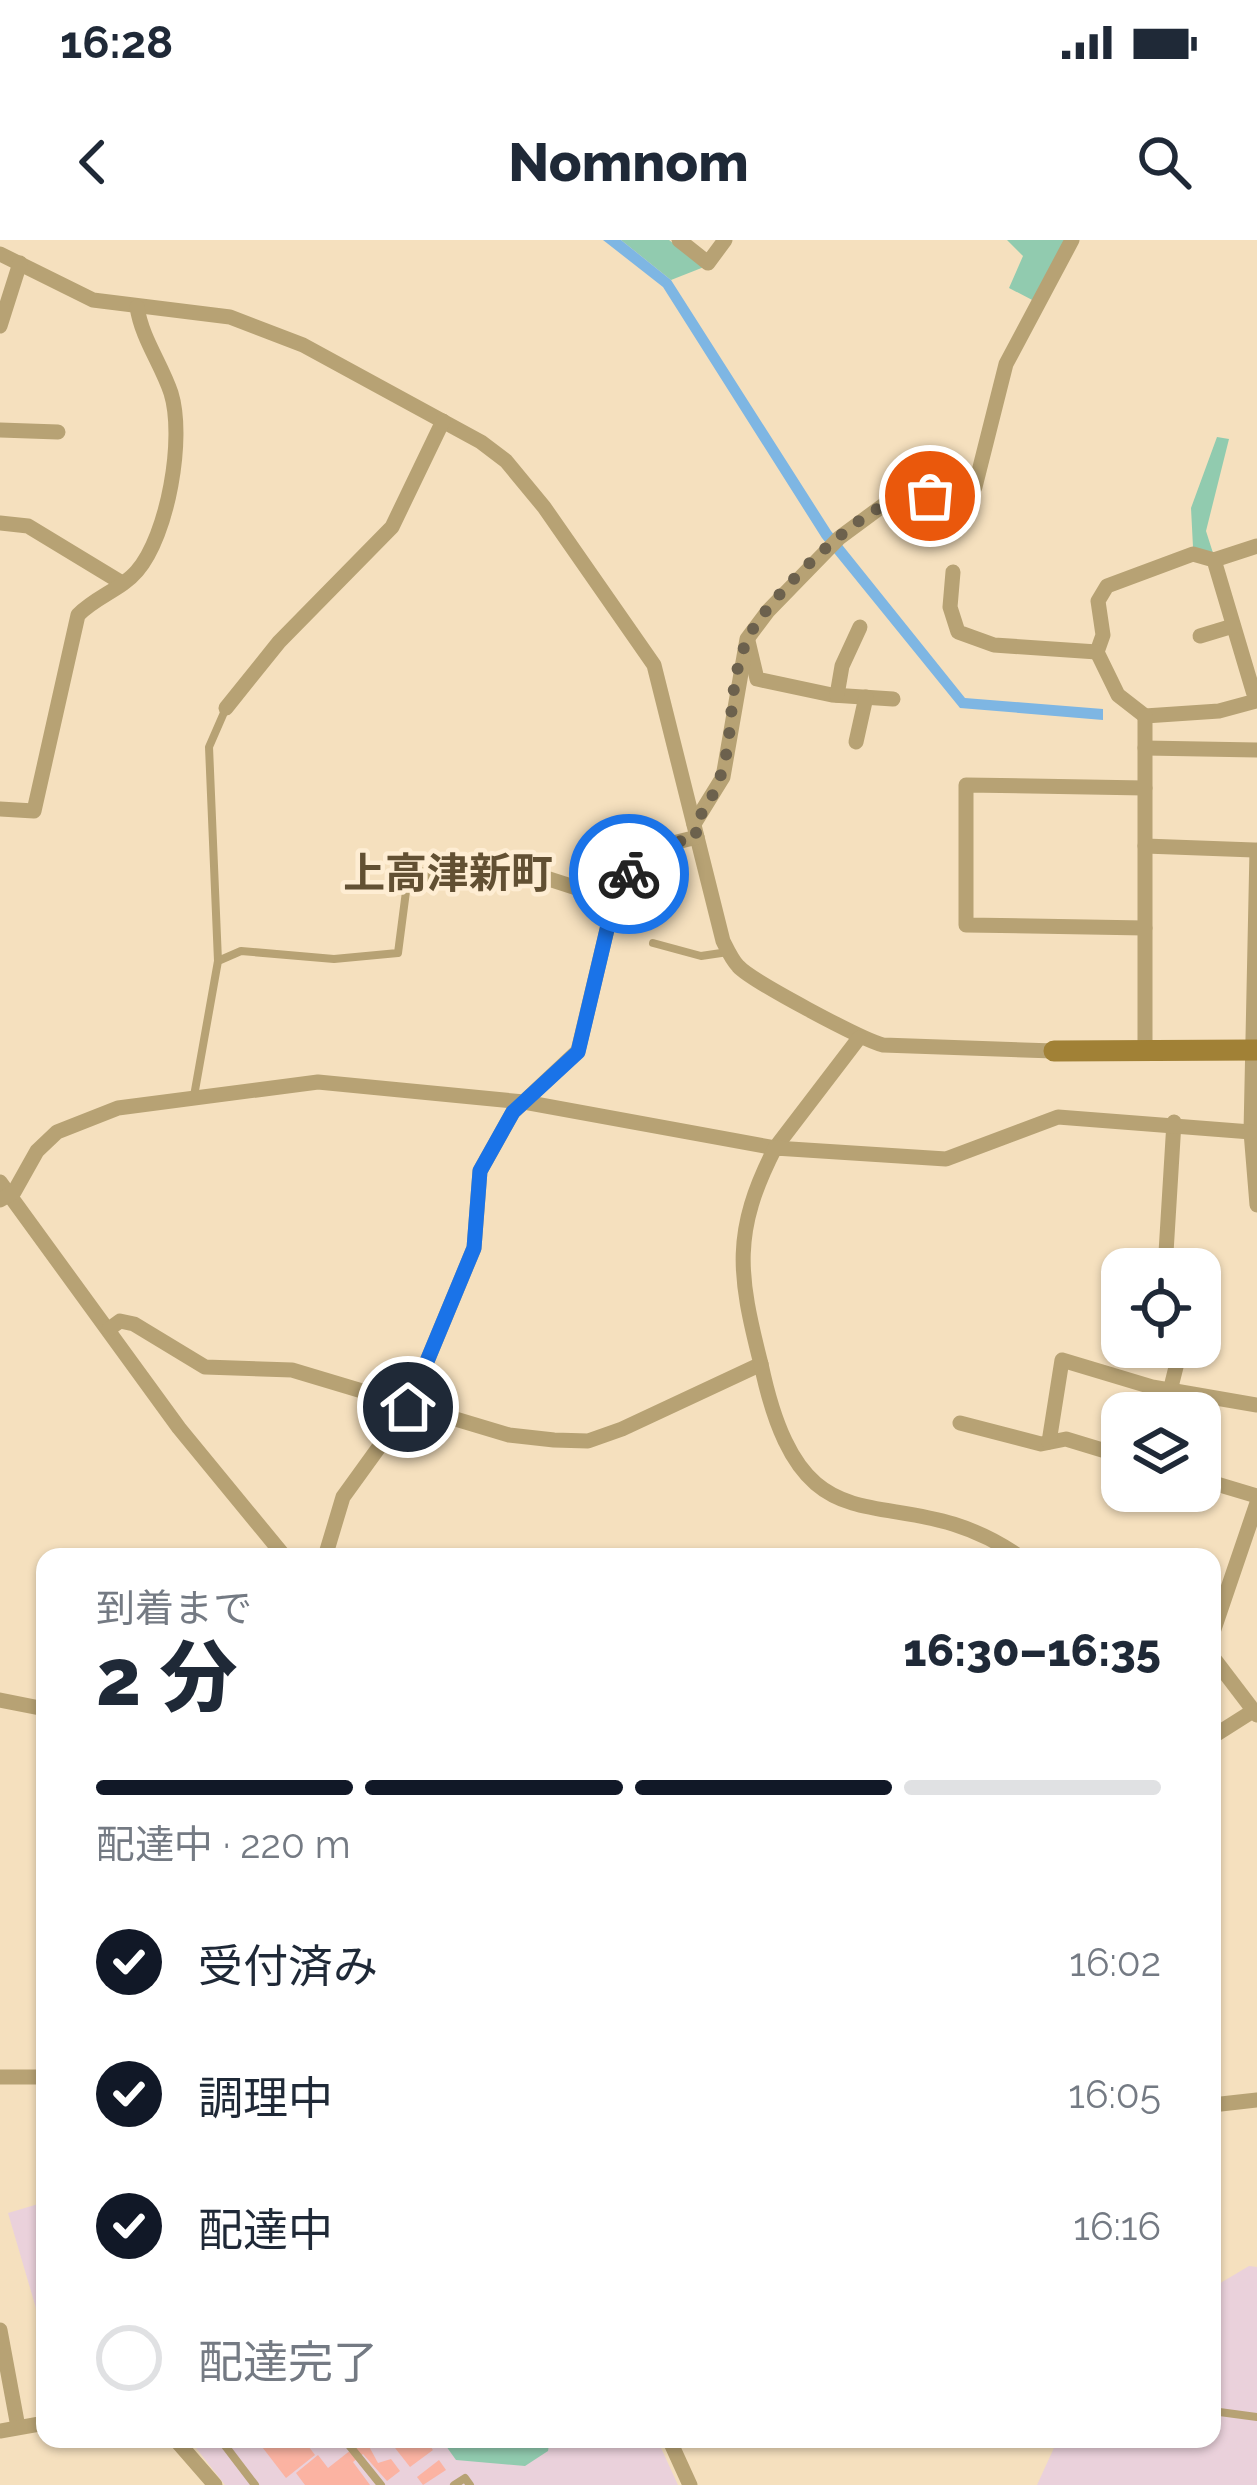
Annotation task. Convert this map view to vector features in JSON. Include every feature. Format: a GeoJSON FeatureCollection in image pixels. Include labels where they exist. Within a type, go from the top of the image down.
{"type":"FeatureCollection","features":[{"type":"Feature","properties":{"kind":"street"},"geometry":{"type":"LineString","coordinates":[[679,240],[708,263],[725,240]]}},
{"type":"Feature","properties":{"kind":"street"},"geometry":{"type":"LineString","coordinates":[[328,1548],[343,1497],[408,1407],[474,1248],[480,1171],[503,1125],[578,1052],[614,900],[646,850],[696,831],[723,777],[748,639],[838,538],[885,504],[975,487],[1006,364],[1072,240]]}},
{"type":"Feature","properties":{"kind":"street"},"geometry":{"type":"LineString","coordinates":[[0,254],[93,300],[230,317],[302,345],[506,461],[654,665],[729,952],[740,969],[839,1022],[859,1038],[883,1046],[1255,1050]]}},
{"type":"Feature","properties":{"kind":"street"},"geometry":{"type":"LineString","coordinates":[[0,326],[20,263]]}},
{"type":"Feature","properties":{"kind":"street"},"geometry":{"type":"LineString","coordinates":[[0,809],[34,811],[71,630],[95,598],[122,583],[151,553],[179,435],[170,392],[137,307]]}},
{"type":"Feature","properties":{"kind":"street"},"geometry":{"type":"LineString","coordinates":[[226,708],[278,642],[392,527],[442,422]]}},
{"type":"Feature","properties":{"kind":"street"},"geometry":{"type":"LineString","coordinates":[[0,430],[58,432]]}},
{"type":"Feature","properties":{"kind":"street"},"geometry":{"type":"LineString","coordinates":[[0,523],[28,526],[122,583]]}},
{"type":"Feature","properties":{"kind":"street"},"geometry":{"type":"LineString","coordinates":[[1214,560],[1256,701],[1220,711],[1145,716],[1118,695],[1097,652],[1103,635],[1098,601],[1107,586],[1193,554],[1214,560],[1257,546]]}},
{"type":"Feature","properties":{"kind":"street"},"geometry":{"type":"LineString","coordinates":[[953,572],[950,607],[958,632],[994,645],[1097,652]]}},
{"type":"Feature","properties":{"kind":"street"},"geometry":{"type":"LineString","coordinates":[[1200,636],[1233,626]]}},
{"type":"Feature","properties":{"kind":"street"},"geometry":{"type":"LineString","coordinates":[[838,695],[842,666],[860,627]]}},
{"type":"Feature","properties":{"kind":"street"},"geometry":{"type":"LineString","coordinates":[[748,639],[757,679],[838,695],[893,699]]}},
{"type":"Feature","properties":{"kind":"street"},"geometry":{"type":"LineString","coordinates":[[856,742],[866,697]]}},
{"type":"Feature","properties":{"kind":"street"},"geometry":{"type":"LineString","coordinates":[[1144,1051],[1145,716]]}},
{"type":"Feature","properties":{"kind":"street"},"geometry":{"type":"LineString","coordinates":[[1145,748],[1257,750]]}},
{"type":"Feature","properties":{"kind":"street"},"geometry":{"type":"LineString","coordinates":[[1145,788],[966,785],[966,925],[1145,928]]}},
{"type":"Feature","properties":{"kind":"street"},"geometry":{"type":"LineString","coordinates":[[1145,846],[1255,850],[1251,1132],[1257,1205]]}},
{"type":"Feature","properties":{"kind":"street"},"geometry":{"type":"LineString","coordinates":[[408,876],[518,868],[614,900]]}},
{"type":"Feature","properties":{"kind":"street"},"geometry":{"type":"LineString","coordinates":[[859,1038],[775,1148],[752,1193],[740,1237],[760,1364],[780,1439],[804,1474],[836,1501],[943,1522],[1008,1548]]}},
{"type":"Feature","properties":{"kind":"street"},"geometry":{"type":"LineString","coordinates":[[278,1548],[179,1427],[3,1193],[57,1132],[118,1108],[318,1082],[524,1102],[775,1148],[946,1159],[1058,1117],[1174,1122],[1251,1132]]}},
{"type":"Feature","properties":{"kind":"street"},"geometry":{"type":"LineString","coordinates":[[1166,1248],[1174,1122]]}},
{"type":"Feature","properties":{"kind":"street"},"geometry":{"type":"LineString","coordinates":[[109,1329],[120,1322],[134,1324],[205,1367],[292,1370],[509,1435],[588,1441],[760,1364]]}},
{"type":"Feature","properties":{"kind":"street"},"geometry":{"type":"LineString","coordinates":[[1049,1442],[1062,1360],[1170,1390],[1257,1406]]}},
{"type":"Feature","properties":{"kind":"street"},"geometry":{"type":"LineString","coordinates":[[1170,1390],[1176,1368]]}},
{"type":"Feature","properties":{"kind":"street"},"geometry":{"type":"LineString","coordinates":[[960,1423],[1049,1442],[1066,1439],[1101,1450]]}},
{"type":"Feature","properties":{"kind":"street"},"geometry":{"type":"LineString","coordinates":[[1221,1486],[1257,1499],[1221,1608]]}},
{"type":"Feature","properties":{"kind":"street"},"geometry":{"type":"LineString","coordinates":[[1221,1668],[1255,1713],[1221,1732]]}},
{"type":"Feature","properties":{"kind":"street"},"geometry":{"type":"LineString","coordinates":[[0,1700],[36,1707]]}},
{"type":"Feature","properties":{"kind":"street"},"geometry":{"type":"LineString","coordinates":[[0,2078],[36,2077]]}},
{"type":"Feature","properties":{"kind":"street"},"geometry":{"type":"LineString","coordinates":[[1221,2104],[1257,2100]]}},
{"type":"Feature","properties":{"kind":"street"},"geometry":{"type":"LineString","coordinates":[[0,2330],[9,2429]]}},
{"type":"Feature","properties":{"kind":"street"},"geometry":{"type":"LineString","coordinates":[[183,2448],[215,2485]]}},
{"type":"Feature","properties":{"kind":"street"},"geometry":{"type":"LineString","coordinates":[[673,2448],[690,2485]]}},
{"type":"Feature","properties":{"kind":"lane"},"geometry":{"type":"LineString","coordinates":[[194,1096],[218,961],[209,747],[226,708]]}},
{"type":"Feature","properties":{"kind":"lane"},"geometry":{"type":"LineString","coordinates":[[218,961],[242,951],[334,959],[398,953],[408,876]]}},
{"type":"Feature","properties":{"kind":"lane"},"geometry":{"type":"LineString","coordinates":[[653,943],[701,956],[729,952]]}},
{"type":"Feature","properties":{"kind":"lane"},"geometry":{"type":"LineString","coordinates":[[1221,2412],[1257,2417]]}},
{"type":"Feature","properties":{"kind":"lane"},"geometry":{"type":"LineString","coordinates":[[227,2448],[254,2485]]}},
{"type":"Feature","properties":{"kind":"lane"},"geometry":{"type":"LineString","coordinates":[[351,2448],[381,2485]]}},
{"type":"Feature","properties":{"kind":"lane"},"geometry":{"type":"LineString","coordinates":[[454,2485],[465,2478],[470,2485]]}},
{"type":"Feature","properties":{"kind":"shaded area"},"geometry":{"type":"Polygon","coordinates":[[[36,2205],[36,2308],[8,2213],[36,2205]]]}},
{"type":"Feature","properties":{"kind":"shaded area"},"geometry":{"type":"Polygon","coordinates":[[[1249,2266],[1257,2267],[1257,2485],[1037,2485],[1054,2448],[1221,2448],[1221,2283],[1249,2266]]]}},
{"type":"Feature","properties":{"kind":"shaded area"},"geometry":{"type":"Polygon","coordinates":[[[196,2448],[661,2448],[678,2485],[225,2485],[196,2448]]]}},
{"type":"Feature","properties":{"kind":"green space"},"geometry":{"type":"Polygon","coordinates":[[[621,240],[669,240],[704,267],[671,280],[621,240]]]}},
{"type":"Feature","properties":{"kind":"green space"},"geometry":{"type":"Polygon","coordinates":[[[1007,240],[1067,240],[1038,303],[1009,288],[1023,256],[1007,240]]]}},
{"type":"Feature","properties":{"kind":"green space"},"geometry":{"type":"Polygon","coordinates":[[[1217,437],[1229,439],[1206,531],[1213,553],[1193,547],[1191,508],[1217,437]]]}},
{"type":"Feature","properties":{"kind":"green space"},"geometry":{"type":"Polygon","coordinates":[[[447,2448],[548,2448],[525,2466],[456,2460],[447,2448]]]}},
{"type":"Feature","properties":{"kind":"water"},"geometry":{"type":"Polygon","coordinates":[[[603,240],[621,240],[671,280],[831,531],[965,698],[1103,709],[1103,720],[960,708],[822,538],[663,287],[603,240]]]}},
{"type":"Feature","properties":{"kind":"building"},"geometry":{"type":"Polygon","coordinates":[[[263,2448],[310,2448],[315,2455],[286,2478],[263,2448]]]}},
{"type":"Feature","properties":{"kind":"building"},"geometry":{"type":"Polygon","coordinates":[[[353,2448],[370,2448],[378,2463],[391,2459],[400,2471],[387,2481],[363,2454],[353,2462],[370,2485],[305,2485],[296,2473],[318,2455],[328,2468],[353,2448]]]}},
{"type":"Feature","properties":{"kind":"building"},"geometry":{"type":"Polygon","coordinates":[[[395,2448],[432,2448],[433,2450],[410,2467],[395,2448]]]}},
{"type":"Feature","properties":{"kind":"building"},"geometry":{"type":"Polygon","coordinates":[[[439,2460],[446,2470],[423,2485],[417,2477],[439,2460]]]}},
{"type":"Feature","properties":{"kind":"way so far"},"geometry":{"type":"LineString","coordinates":[[629,874],[646,850],[697,837],[694,824],[723,777],[748,639],[768,610],[838,538],[885,504],[930,496]]}},
{"type":"Feature","properties":{"kind":"district","name":"上高津新町"},"geometry":{"type":"Point","coordinates":[448,873]}},
{"type":"Feature","properties":{"kind":"route"},"geometry":{"type":"LineString","coordinates":[[408,1407],[474,1248],[480,1171],[513,1112],[578,1052],[586,1002],[614,900],[629,874]]}}]}
